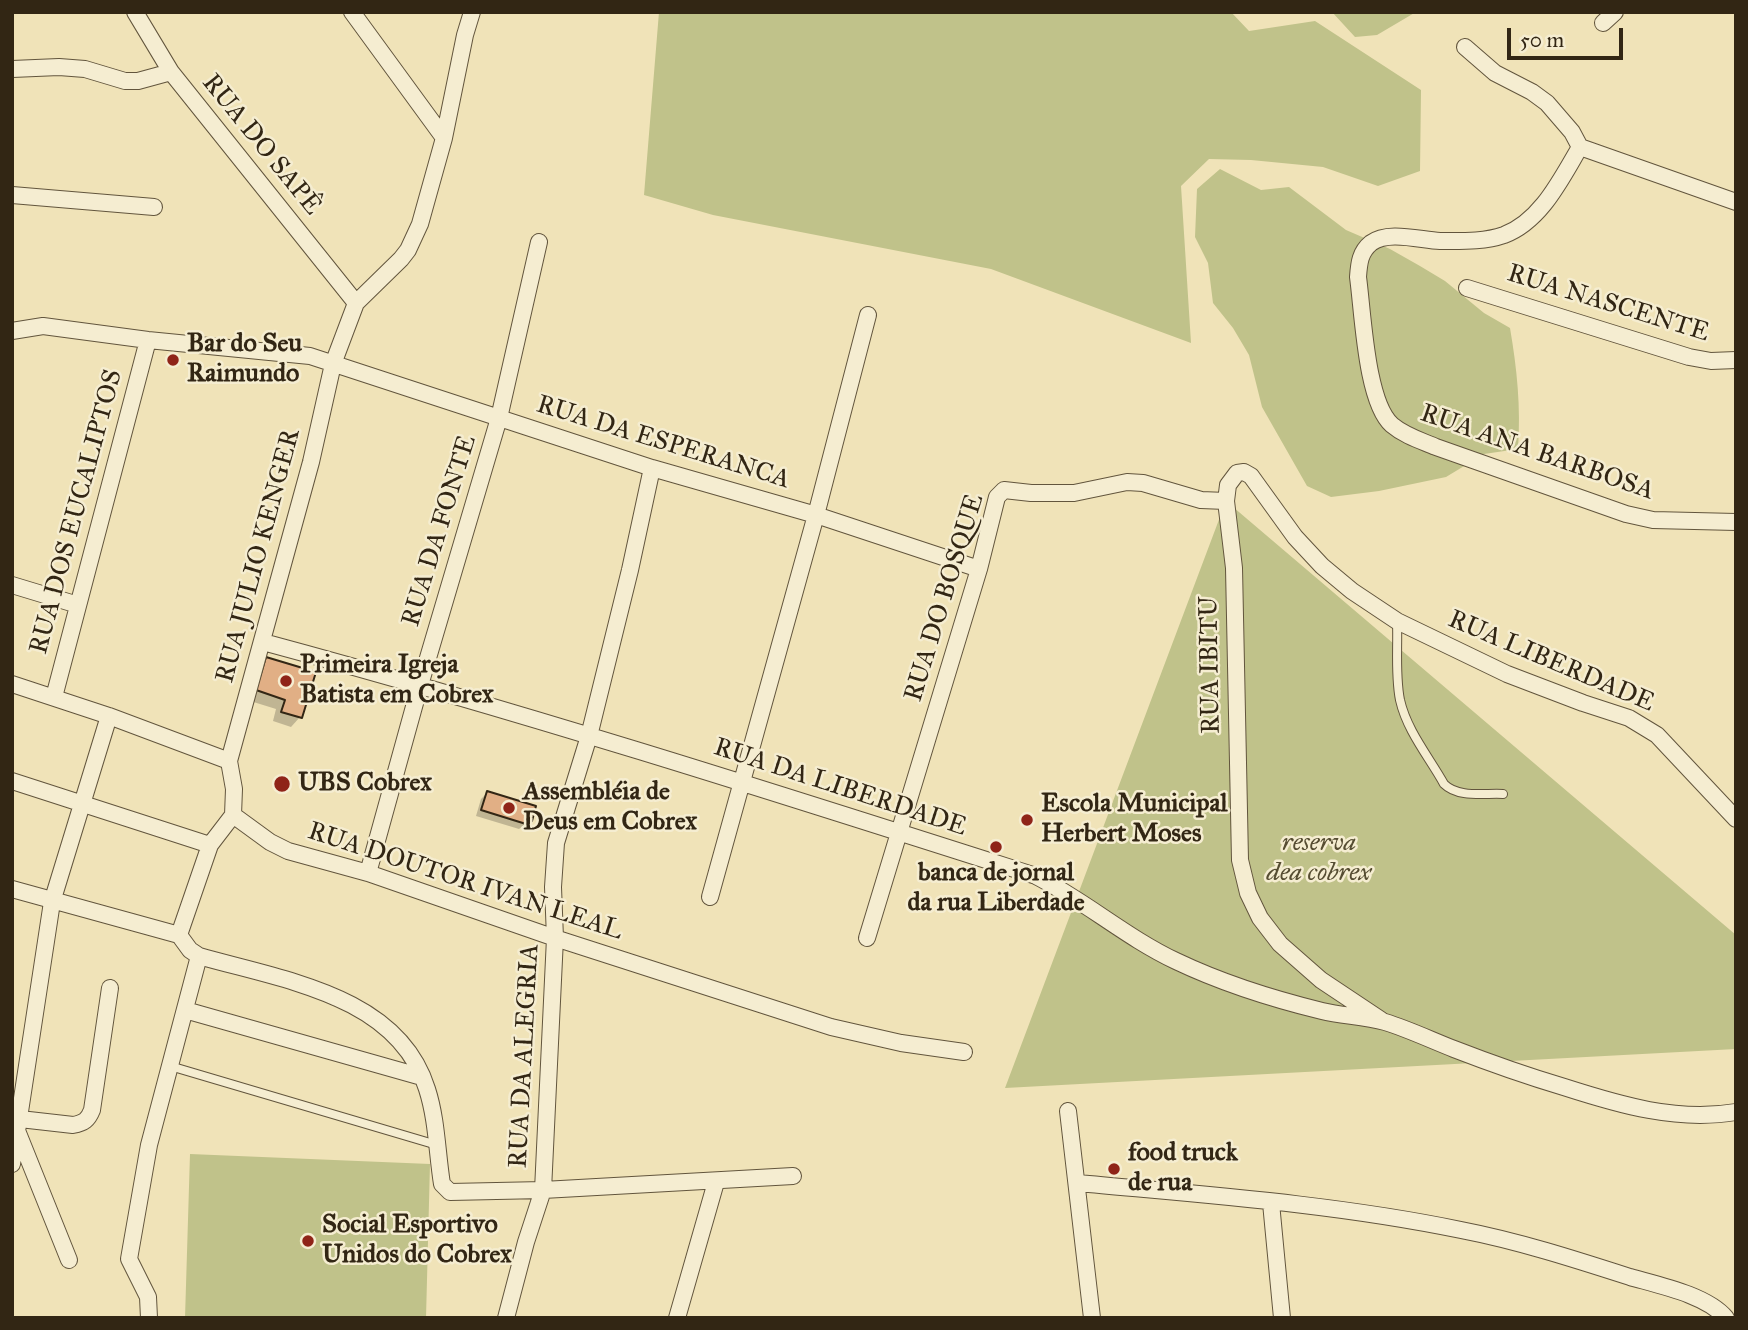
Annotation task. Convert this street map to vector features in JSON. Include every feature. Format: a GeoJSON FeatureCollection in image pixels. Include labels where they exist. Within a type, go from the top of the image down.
{"type":"FeatureCollection","features":[{"type":"Feature","properties":{"kind":"street","name":"RUA DO SAPÊ"},"geometry":{"type":"LineString","coordinates":[[135,12],[171,72],[356,303]]}},
{"type":"Feature","properties":{"kind":"street"},"geometry":{"type":"LineString","coordinates":[[352,12],[444,138]]}},
{"type":"Feature","properties":{"kind":"street"},"geometry":{"type":"LineString","coordinates":[[356,303],[408,250],[420,224],[444,138],[472,12]]}},
{"type":"Feature","properties":{"kind":"street"},"geometry":{"type":"LineString","coordinates":[[1465,47],[1495,73],[1547,103],[1567,124],[1580,148],[1736,202]]}},
{"type":"Feature","properties":{"kind":"street"},"geometry":{"type":"LineString","coordinates":[[12,69],[85,69],[125,81],[138,82],[171,72]]}},
{"type":"Feature","properties":{"kind":"street","name":"RUA ANA BARBOSA"},"geometry":{"type":"LineString","coordinates":[[1580,148],[1537,212],[1503,235],[1478,241],[1395,237],[1379,239],[1365,249],[1360,258],[1358,277],[1374,395],[1392,425],[1407,435],[1626,514],[1653,520],[1736,522]]}},
{"type":"Feature","properties":{"kind":"street"},"geometry":{"type":"LineString","coordinates":[[12,195],[154,207]]}},
{"type":"Feature","properties":{"kind":"street","name":"RUA DA FONTE"},"geometry":{"type":"LineString","coordinates":[[368,873],[499,418],[539,242]]}},
{"type":"Feature","properties":{"kind":"street","name":"RUA NASCENTE"},"geometry":{"type":"LineString","coordinates":[[1467,288],[1689,357],[1711,361],[1736,360]]}},
{"type":"Feature","properties":{"kind":"street","name":"RUA JULIO KENGER"},"geometry":{"type":"LineString","coordinates":[[229,761],[311,462],[333,364],[356,303]]}},
{"type":"Feature","properties":{"kind":"street"},"geometry":{"type":"LineString","coordinates":[[710,897],[816,515],[868,315]]}},
{"type":"Feature","properties":{"kind":"street","name":"RUA DA ESPERANCA"},"geometry":{"type":"LineString","coordinates":[[12,331],[43,326],[148,340],[310,356],[652,468],[816,515],[979,569]]}},
{"type":"Feature","properties":{"kind":"street","name":"RUA DOS EUCALIPTOS"},"geometry":{"type":"LineString","coordinates":[[54,697],[148,340]]}},
{"type":"Feature","properties":{"kind":"street","name":"RUA DA ALEGRIA"},"geometry":{"type":"LineString","coordinates":[[506,1318],[543,1190],[555,937],[553,887],[556,843],[589,736],[631,570],[652,468]]}},
{"type":"Feature","properties":{"kind":"street"},"geometry":{"type":"LineString","coordinates":[[1226,502],[1228,485],[1232,478],[1237,473],[1244,472],[1251,476],[1295,537],[1322,566],[1352,591],[1397,621]]}},
{"type":"Feature","properties":{"kind":"street","name":"RUA DO BOSQUE"},"geometry":{"type":"LineString","coordinates":[[867,938],[979,569],[997,497],[1004,490],[1074,493],[1127,482],[1143,483],[1201,500],[1226,502]]}},
{"type":"Feature","properties":{"kind":"street","name":"RUA IBITU"},"geometry":{"type":"LineString","coordinates":[[1226,502],[1234,568],[1240,860],[1248,893],[1260,918],[1280,944],[1321,980],[1383,1021]]}},
{"type":"Feature","properties":{"kind":"street"},"geometry":{"type":"LineString","coordinates":[[12,585],[78,605]]}},
{"type":"Feature","properties":{"kind":"street","name":"RUA LIBERDADE"},"geometry":{"type":"LineString","coordinates":[[1397,621],[1507,674],[1629,718],[1657,735],[1736,819]]}},
{"type":"Feature","properties":{"kind":"street","name":"RUA DA LIBERDADE"},"geometry":{"type":"LineString","coordinates":[[263,642],[420,685],[742,781],[1036,876],[1061,889],[1143,943],[1177,961],[1230,983],[1323,1011],[1383,1021]]}},
{"type":"Feature","properties":{"kind":"street"},"geometry":{"type":"LineString","coordinates":[[12,684],[109,716],[229,761],[235,803],[233,815],[211,845],[179,935]]}},
{"type":"Feature","properties":{"kind":"street"},"geometry":{"type":"LineString","coordinates":[[12,1164],[52,902],[109,716]]}},
{"type":"Feature","properties":{"kind":"street"},"geometry":{"type":"LineString","coordinates":[[12,781],[211,845]]}},
{"type":"Feature","properties":{"kind":"street","name":"RUA DOUTOR IVAN LEAL"},"geometry":{"type":"LineString","coordinates":[[233,815],[254,832],[279,846],[831,1027],[901,1043],[964,1052]]}},
{"type":"Feature","properties":{"kind":"street"},"geometry":{"type":"LineString","coordinates":[[12,889],[179,935],[190,950],[200,956],[313,988],[361,1010],[390,1029],[412,1055],[422,1077],[433,1115],[442,1184],[445,1190],[450,1192],[716,1182],[793,1176]]}},
{"type":"Feature","properties":{"kind":"street"},"geometry":{"type":"LineString","coordinates":[[149,1318],[148,1297],[129,1259],[149,1145],[200,956]]}},
{"type":"Feature","properties":{"kind":"street"},"geometry":{"type":"LineString","coordinates":[[19,1126],[73,1125],[88,1119],[92,1110],[110,988]]}},
{"type":"Feature","properties":{"kind":"street"},"geometry":{"type":"LineString","coordinates":[[184,1010],[422,1077]]}},
{"type":"Feature","properties":{"kind":"street"},"geometry":{"type":"LineString","coordinates":[[1383,1021],[1502,1068],[1625,1106],[1710,1116],[1736,1112]]}},
{"type":"Feature","properties":{"kind":"street"},"geometry":{"type":"LineString","coordinates":[[1068,1111],[1092,1318]]}},
{"type":"Feature","properties":{"kind":"street"},"geometry":{"type":"LineString","coordinates":[[19,1126],[69,1260]]}},
{"type":"Feature","properties":{"kind":"street"},"geometry":{"type":"LineString","coordinates":[[677,1318],[716,1182]]}},
{"type":"Feature","properties":{"kind":"street"},"geometry":{"type":"LineString","coordinates":[[1078,1183],[1359,1212],[1461,1230],[1526,1245],[1687,1295],[1720,1310],[1726,1318]]}},
{"type":"Feature","properties":{"kind":"street"},"geometry":{"type":"LineString","coordinates":[[1271,1203],[1282,1318]]}},
{"type":"Feature","properties":{"kind":"lane"},"geometry":{"type":"LineString","coordinates":[[1397,621],[1398,679],[1402,709],[1409,726],[1444,784],[1459,793],[1503,794]]}},
{"type":"Feature","properties":{"kind":"lane"},"geometry":{"type":"LineString","coordinates":[[170,1066],[438,1145]]}},
{"type":"Feature","properties":{"kind":"green space"},"geometry":{"type":"Polygon","coordinates":[[[659,12],[1231,12],[1249,31],[1315,21],[1421,90],[1420,171],[1378,186],[1323,167],[1209,159],[1181,186],[1191,343],[991,269],[713,215],[644,195],[659,12]]]}},
{"type":"Feature","properties":{"kind":"green space"},"geometry":{"type":"Polygon","coordinates":[[[1332,12],[1416,12],[1377,35],[1355,37],[1332,12]]]}},
{"type":"Feature","properties":{"kind":"green space"},"geometry":{"type":"Polygon","coordinates":[[[1220,169],[1261,190],[1289,187],[1346,230],[1390,249],[1420,266],[1445,281],[1484,313],[1510,328],[1518,388],[1518,449],[1484,454],[1446,477],[1379,491],[1331,497],[1307,486],[1262,407],[1249,355],[1233,328],[1213,303],[1208,263],[1195,237],[1197,189],[1220,169]]]}},
{"type":"Feature","properties":{"kind":"green space","name":"reserva dea cobrex"},"geometry":{"type":"Polygon","coordinates":[[[1226,501],[1736,935],[1736,1049],[1005,1088],[1226,501]]]}},
{"type":"Feature","properties":{"kind":"green space","name":"Social Esportivo Unidos do Cobrex"},"geometry":{"type":"Polygon","coordinates":[[[190,1154],[430,1164],[426,1318],[185,1318],[190,1154]]]}},
{"type":"Feature","properties":{"kind":"building","name":"Primeira Igreja Batista em Cobrex"},"geometry":{"type":"Polygon","coordinates":[[[266,657],[316,672],[302,718],[281,712],[285,700],[256,690],[266,657]]]}},
{"type":"Feature","properties":{"kind":"building","name":"Assembléia de Deus em Cobrex"},"geometry":{"type":"Polygon","coordinates":[[[487,791],[536,806],[532,821],[526,824],[481,810],[487,791]]]}},
{"type":"Feature","properties":{"kind":"place","name":"Bar do Seu Raimundo"},"geometry":{"type":"Point","coordinates":[173,360]}},
{"type":"Feature","properties":{"kind":"place","name":"Primeira Igreja Batista em Cobrex"},"geometry":{"type":"Point","coordinates":[286,681]}},
{"type":"Feature","properties":{"kind":"place","name":"UBS Cobrex"},"geometry":{"type":"Point","coordinates":[282,784]}},
{"type":"Feature","properties":{"kind":"place","name":"Assembléia de Deus em Cobrex"},"geometry":{"type":"Point","coordinates":[509,808]}},
{"type":"Feature","properties":{"kind":"place","name":"Escola Municipal Herbert Moses"},"geometry":{"type":"Point","coordinates":[1027,820]}},
{"type":"Feature","properties":{"kind":"place","name":"banca de jornal da rua Liberdade"},"geometry":{"type":"Point","coordinates":[996,847]}},
{"type":"Feature","properties":{"kind":"place","name":"food truck de rua"},"geometry":{"type":"Point","coordinates":[1114,1169]}},
{"type":"Feature","properties":{"kind":"place","name":"Social Esportivo Unidos do Cobrex"},"geometry":{"type":"Point","coordinates":[308,1241]}}]}
